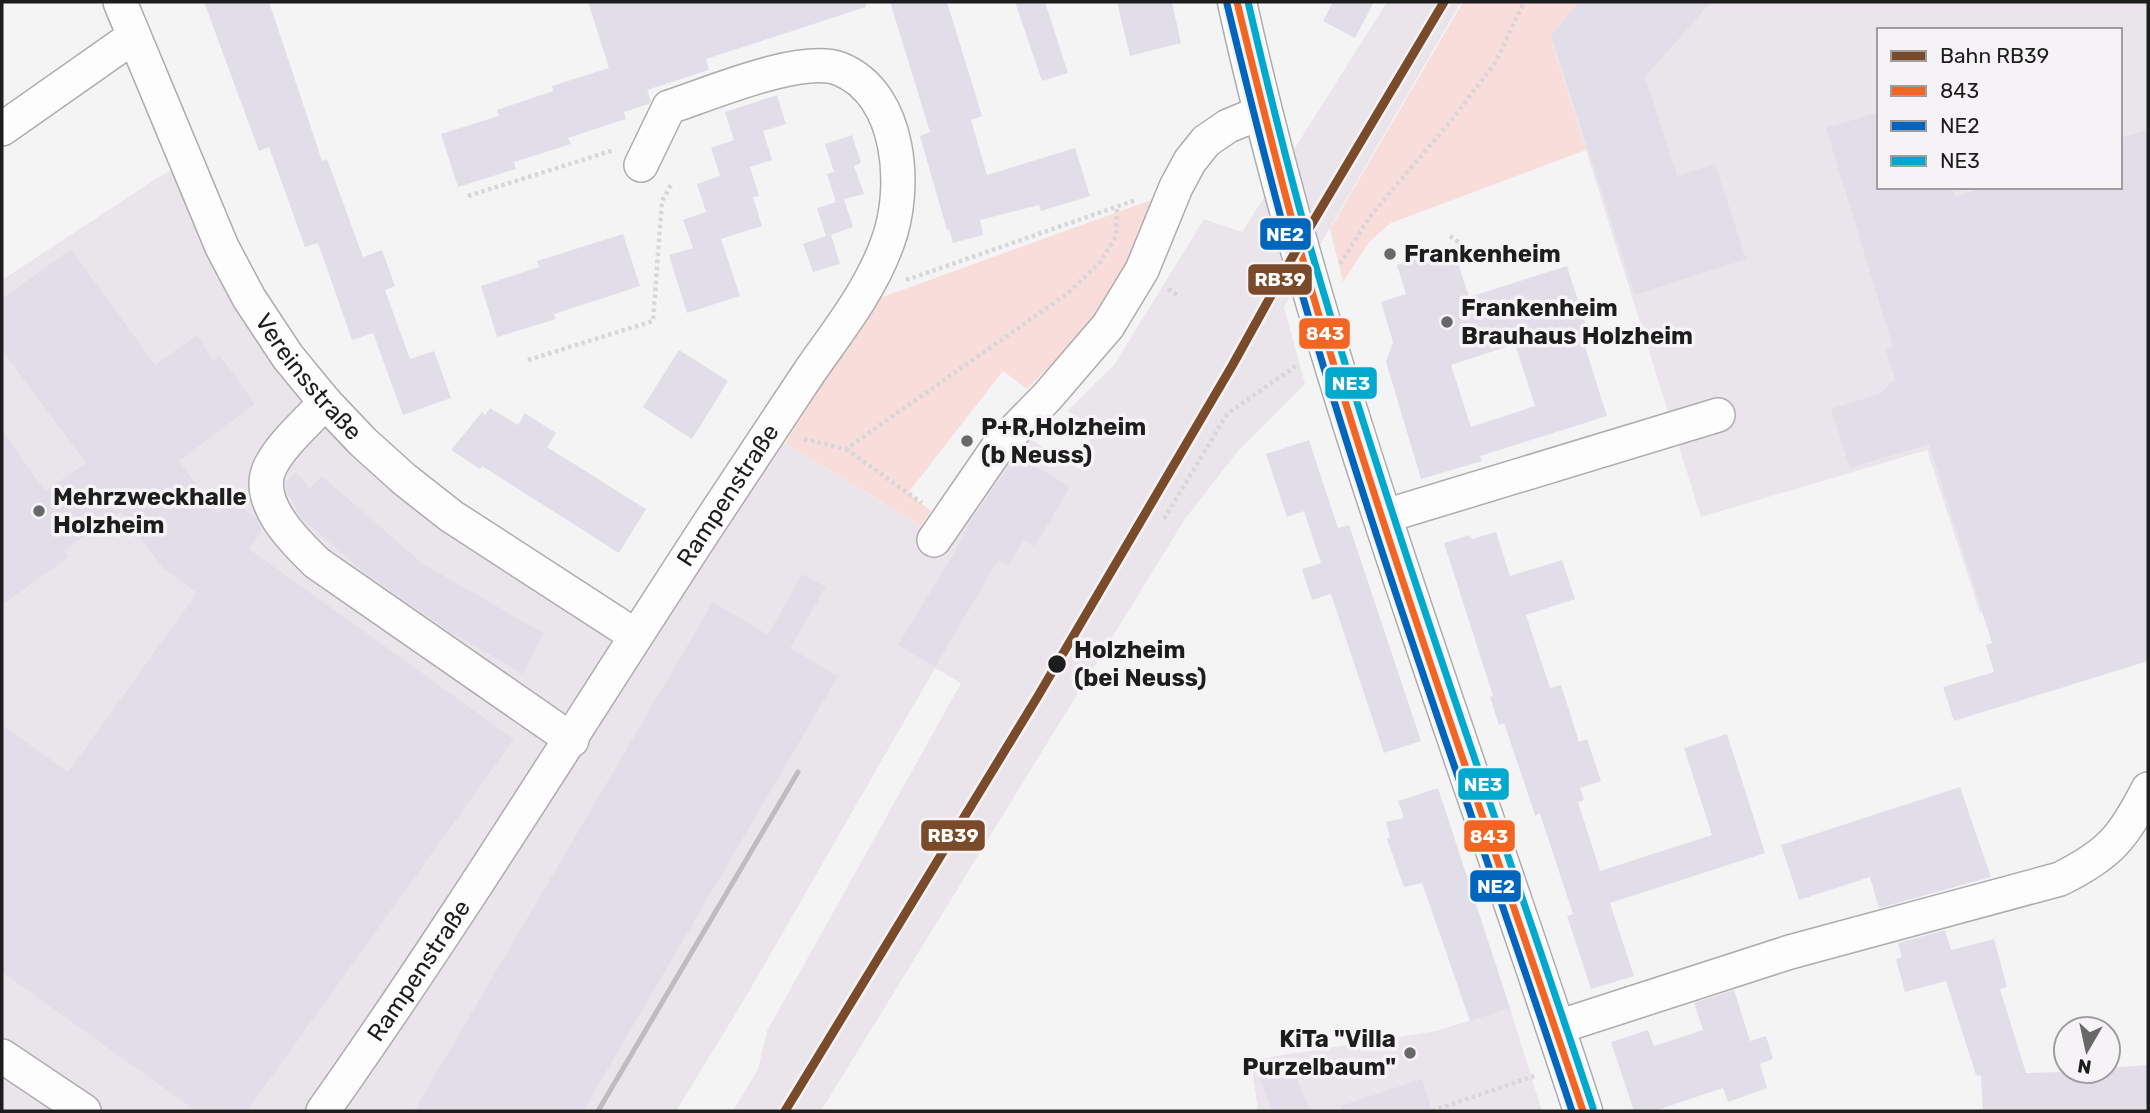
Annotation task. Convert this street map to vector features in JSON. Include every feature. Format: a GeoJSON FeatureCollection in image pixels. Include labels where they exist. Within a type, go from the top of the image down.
{"type":"FeatureCollection","features":[{"type":"Feature","properties":{"kind":"main road"},"geometry":{"type":"LineString","coordinates":[[1237,2],[1262,112],[1312,296],[1382,517],[1583,1111]]}},
{"type":"Feature","properties":{"kind":"street","name":"Vereinsstraße"},"geometry":{"type":"LineString","coordinates":[[120,2],[222,247],[256,308],[288,357],[363,442],[404,479],[451,516],[636,636]]}},
{"type":"Feature","properties":{"kind":"street"},"geometry":{"type":"LineString","coordinates":[[2,129],[133,37]]}},
{"type":"Feature","properties":{"kind":"street","name":"Rampenstraße"},"geometry":{"type":"LineString","coordinates":[[323,1111],[405,995],[774,424],[862,295],[887,244],[895,213],[898,183],[896,151],[888,123],[876,97],[860,80],[838,68],[814,64],[791,68],[669,107],[643,161]]}},
{"type":"Feature","properties":{"kind":"street"},"geometry":{"type":"LineString","coordinates":[[940,530],[998,447],[1047,397],[1108,326],[1142,270],[1176,187],[1190,161],[1206,141],[1228,127],[1262,112]]}},
{"type":"Feature","properties":{"kind":"street"},"geometry":{"type":"LineString","coordinates":[[325,402],[271,464],[266,477],[267,492],[273,508],[293,540],[317,563],[572,740]]}},
{"type":"Feature","properties":{"kind":"street"},"geometry":{"type":"LineString","coordinates":[[1382,517],[1718,415]]}},
{"type":"Feature","properties":{"kind":"street"},"geometry":{"type":"LineString","coordinates":[[1555,1028],[1790,952],[2060,879],[2097,859],[2115,844],[2129,827],[2148,789]]}},
{"type":"Feature","properties":{"kind":"street"},"geometry":{"type":"LineString","coordinates":[[2,1056],[84,1111]]}},
{"type":"Feature","properties":{"kind":"path"},"geometry":{"type":"LineString","coordinates":[[1312,296],[1342,261],[1371,215],[1454,117],[1494,63],[1524,2]]}},
{"type":"Feature","properties":{"kind":"path"},"geometry":{"type":"LineString","coordinates":[[468,196],[624,146],[673,180],[662,201],[653,321],[528,360]]}},
{"type":"Feature","properties":{"kind":"path"},"geometry":{"type":"LineString","coordinates":[[862,295],[1176,187]]}},
{"type":"Feature","properties":{"kind":"path"},"geometry":{"type":"LineString","coordinates":[[846,449],[1068,293],[1101,261],[1116,236],[1117,206]]}},
{"type":"Feature","properties":{"kind":"path"},"geometry":{"type":"LineString","coordinates":[[1450,236],[1478,256]]}},
{"type":"Feature","properties":{"kind":"path"},"geometry":{"type":"LineString","coordinates":[[1164,519],[1227,414],[1327,344]]}},
{"type":"Feature","properties":{"kind":"path"},"geometry":{"type":"LineString","coordinates":[[774,424],[796,437],[846,449],[940,530]]}},
{"type":"Feature","properties":{"kind":"path"},"geometry":{"type":"LineString","coordinates":[[1432,1111],[1568,1065]]}},
{"type":"Feature","properties":{"kind":"shaded area"},"geometry":{"type":"Polygon","coordinates":[[[1387,2],[1461,2],[1284,307],[1305,384],[1238,451],[1185,519],[821,1111],[733,1111],[758,1069],[767,1031],[961,683],[935,668],[744,1000],[676,1111],[2,1111],[2,280],[181,165],[320,402],[638,641],[770,434],[950,544],[1022,434],[1083,471],[1094,451],[1086,445],[1097,427],[1067,411],[1114,365],[1204,219],[1242,232],[1387,2]]]}},
{"type":"Feature","properties":{"kind":"shaded area"},"geometry":{"type":"Polygon","coordinates":[[[1463,2],[1584,2],[1552,42],[1586,150],[1391,223],[1369,242],[1343,282],[1330,229],[1463,2]]]}},
{"type":"Feature","properties":{"kind":"shaded area"},"geometry":{"type":"Polygon","coordinates":[[[1584,2],[2148,2],[2148,560],[1980,613],[1927,450],[1701,517],[1552,42],[1584,2]]]}},
{"type":"Feature","properties":{"kind":"shaded area"},"geometry":{"type":"Polygon","coordinates":[[[1151,200],[1129,266],[1095,319],[1027,389],[1003,371],[908,493],[931,511],[921,526],[785,443],[877,299],[1151,200]]]}},
{"type":"Feature","properties":{"kind":"shaded area","name":"KiTa \"Villa Purzelbaum\""},"geometry":{"type":"Polygon","coordinates":[[[1510,1008],[1542,1111],[1258,1111],[1251,1060],[1436,1031],[1510,1008]]]}},
{"type":"Feature","properties":{"kind":"building"},"geometry":{"type":"Polygon","coordinates":[[[204,2],[269,2],[322,161],[327,159],[363,257],[382,250],[395,286],[385,290],[410,359],[434,351],[451,398],[403,415],[373,333],[352,340],[318,243],[305,247],[269,147],[259,151],[204,2]]]}},
{"type":"Feature","properties":{"kind":"building"},"geometry":{"type":"Polygon","coordinates":[[[588,2],[865,2],[866,7],[706,59],[709,70],[647,90],[651,101],[649,104],[624,112],[626,119],[568,138],[571,144],[514,162],[516,169],[458,187],[441,134],[499,116],[497,110],[553,91],[552,86],[609,68],[588,2]]]}},
{"type":"Feature","properties":{"kind":"building"},"geometry":{"type":"Polygon","coordinates":[[[890,2],[947,2],[982,116],[971,120],[987,175],[1075,148],[1090,196],[1041,211],[1039,205],[980,220],[983,235],[953,243],[920,136],[930,132],[890,2]]]}},
{"type":"Feature","properties":{"kind":"building"},"geometry":{"type":"Polygon","coordinates":[[[1015,2],[1045,2],[1068,73],[1042,81],[1015,2]]]}},
{"type":"Feature","properties":{"kind":"building"},"geometry":{"type":"Polygon","coordinates":[[[1117,2],[1172,2],[1181,43],[1130,56],[1117,2]]]}},
{"type":"Feature","properties":{"kind":"building"},"geometry":{"type":"Polygon","coordinates":[[[1333,2],[1374,2],[1355,38],[1323,21],[1333,2]]]}},
{"type":"Feature","properties":{"kind":"building"},"geometry":{"type":"Polygon","coordinates":[[[1580,2],[1711,2],[1645,77],[1677,176],[1715,164],[1746,259],[1635,295],[1551,35],[1580,2]]]}},
{"type":"Feature","properties":{"kind":"building"},"geometry":{"type":"Polygon","coordinates":[[[777,95],[786,124],[763,131],[772,160],[750,167],[759,196],[753,197],[762,226],[721,239],[740,296],[687,313],[669,255],[693,248],[683,220],[706,212],[697,184],[720,176],[711,148],[734,140],[725,112],[777,95]]]}},
{"type":"Feature","properties":{"kind":"building"},"geometry":{"type":"Polygon","coordinates":[[[1877,113],[1877,189],[1953,189],[1955,197],[1979,189],[2122,189],[2122,137],[2148,130],[2148,661],[1954,721],[1943,687],[1994,672],[1986,645],[1992,643],[1929,444],[1850,468],[1831,409],[1879,394],[1895,380],[1886,350],[1893,347],[1826,128],[1877,113]]]}},
{"type":"Feature","properties":{"kind":"building"},"geometry":{"type":"Polygon","coordinates":[[[852,135],[861,163],[854,166],[864,194],[844,199],[853,227],[831,235],[840,264],[813,272],[803,244],[826,236],[817,208],[836,202],[827,174],[834,172],[825,144],[852,135]]]}},
{"type":"Feature","properties":{"kind":"building"},"geometry":{"type":"Polygon","coordinates":[[[623,234],[640,286],[554,314],[556,319],[497,337],[481,286],[539,267],[537,261],[623,234]]]}},
{"type":"Feature","properties":{"kind":"building"},"geometry":{"type":"Polygon","coordinates":[[[1453,247],[1469,297],[1567,266],[1589,335],[1582,337],[1607,416],[1480,456],[1482,461],[1421,479],[1386,362],[1393,342],[1381,302],[1406,294],[1397,265],[1453,247]],[[1515,344],[1451,365],[1471,427],[1535,406],[1515,344]]]}},
{"type":"Feature","properties":{"kind":"building"},"geometry":{"type":"Polygon","coordinates":[[[71,249],[155,365],[197,335],[213,361],[220,355],[255,404],[179,461],[218,514],[230,499],[256,518],[262,530],[249,549],[514,739],[247,1111],[196,1111],[2,972],[2,725],[68,772],[197,593],[163,568],[121,511],[64,551],[69,557],[2,605],[2,430],[45,491],[86,463],[2,350],[2,299],[71,249]]]}},
{"type":"Feature","properties":{"kind":"building"},"geometry":{"type":"Polygon","coordinates":[[[679,350],[728,381],[692,439],[643,407],[679,350]]]}},
{"type":"Feature","properties":{"kind":"building"},"geometry":{"type":"Polygon","coordinates":[[[490,408],[518,425],[525,413],[556,433],[547,447],[646,509],[619,553],[482,466],[480,469],[451,450],[482,412],[485,415],[490,408]]]}},
{"type":"Feature","properties":{"kind":"building"},"geometry":{"type":"Polygon","coordinates":[[[1309,440],[1338,528],[1349,525],[1421,741],[1384,753],[1331,594],[1312,600],[1307,585],[1302,569],[1321,563],[1304,511],[1287,517],[1266,454],[1309,440]]]}},
{"type":"Feature","properties":{"kind":"building"},"geometry":{"type":"Polygon","coordinates":[[[1017,455],[1070,487],[1035,546],[1024,540],[1008,566],[998,560],[935,667],[898,645],[972,519],[1017,455]]]}},
{"type":"Feature","properties":{"kind":"building"},"geometry":{"type":"Polygon","coordinates":[[[296,472],[310,488],[322,476],[423,564],[543,633],[523,674],[452,633],[363,572],[300,517],[286,489],[286,482],[296,472]]]}},
{"type":"Feature","properties":{"kind":"building"},"geometry":{"type":"Polygon","coordinates":[[[1496,532],[1510,576],[1562,560],[1575,599],[1526,615],[1550,688],[1561,685],[1579,742],[1587,739],[1601,781],[1580,788],[1584,800],[1578,802],[1600,871],[1712,835],[1684,748],[1727,734],[1765,853],[1610,903],[1634,976],[1591,989],[1567,916],[1573,914],[1540,814],[1535,815],[1504,723],[1499,725],[1490,697],[1493,696],[1444,543],[1470,535],[1472,539],[1496,532]]]}},
{"type":"Feature","properties":{"kind":"building"},"geometry":{"type":"Polygon","coordinates":[[[802,574],[826,587],[790,648],[838,676],[583,1111],[414,1111],[713,602],[768,635],[802,574]]]}},
{"type":"Feature","properties":{"kind":"building"},"geometry":{"type":"Polygon","coordinates":[[[1960,787],[1991,877],[1879,908],[1870,877],[1799,900],[1781,845],[1960,787]]]}},
{"type":"Feature","properties":{"kind":"building"},"geometry":{"type":"Polygon","coordinates":[[[1438,788],[1510,1008],[1470,1021],[1422,883],[1404,887],[1387,839],[1390,838],[1386,822],[1404,818],[1398,801],[1438,788]]]}},
{"type":"Feature","properties":{"kind":"building"},"geometry":{"type":"Polygon","coordinates":[[[1945,930],[1951,950],[1994,939],[2007,987],[2000,989],[2026,1073],[2052,1072],[2052,1085],[2122,1085],[2122,1067],[2148,1065],[2148,1111],[1983,1111],[1981,1076],[1976,1075],[1946,981],[1905,992],[1896,959],[1902,957],[1898,943],[1945,930]]]}},
{"type":"Feature","properties":{"kind":"building"},"geometry":{"type":"Polygon","coordinates":[[[1734,990],[1750,1041],[1766,1036],[1773,1059],[1760,1064],[1767,1088],[1728,1102],[1723,1088],[1654,1111],[1634,1111],[1611,1042],[1648,1030],[1654,1046],[1703,1030],[1694,1003],[1734,990]]]}},
{"type":"Feature","properties":{"kind":"building"},"geometry":{"type":"Polygon","coordinates":[[[1290,1060],[1310,1111],[1273,1111],[1257,1073],[1290,1060]]]}},
{"type":"Feature","properties":{"kind":"building"},"geometry":{"type":"Polygon","coordinates":[[[1422,1079],[1432,1111],[1341,1111],[1341,1106],[1422,1079]]]}},
{"type":"Feature","properties":{"kind":"railway"},"geometry":{"type":"LineString","coordinates":[[598,1111],[798,772]]}},
{"type":"Feature","properties":{"kind":"rail line","name":"RB39"},"geometry":{"type":"LineString","coordinates":[[785,1111],[1038,696],[1232,366],[1298,247],[1444,2]]}},
{"type":"Feature","properties":{"kind":"transit line","name":"843"},"geometry":{"type":"LineString","coordinates":[[1237,2],[1290,214],[1341,389],[1408,596],[1583,1111]]}},
{"type":"Feature","properties":{"kind":"transit line","name":"NE3"},"geometry":{"type":"LineString","coordinates":[[1248,2],[1301,214],[1352,388],[1593,1108]]}},
{"type":"Feature","properties":{"kind":"transit line","name":"NE2"},"geometry":{"type":"LineString","coordinates":[[1227,4],[1280,216],[1363,494],[1572,1111]]}},
{"type":"Feature","properties":{"kind":"place","name":"Frankenheim"},"geometry":{"type":"Point","coordinates":[1390,254]}},
{"type":"Feature","properties":{"kind":"place","name":"Frankenheim Brauhaus Holzheim"},"geometry":{"type":"Point","coordinates":[1447,322]}},
{"type":"Feature","properties":{"kind":"place","name":"P+R,Holzheim (b Neuss)"},"geometry":{"type":"Point","coordinates":[967,441]}},
{"type":"Feature","properties":{"kind":"place","name":"Mehrzweckhalle Holzheim"},"geometry":{"type":"Point","coordinates":[39,511]}},
{"type":"Feature","properties":{"kind":"place","name":"Holzheim (bei Neuss)"},"geometry":{"type":"Point","coordinates":[1057,664]}},
{"type":"Feature","properties":{"kind":"place","name":"KiTa \"Villa Purzelbaum\""},"geometry":{"type":"Point","coordinates":[1410,1053]}}]}
